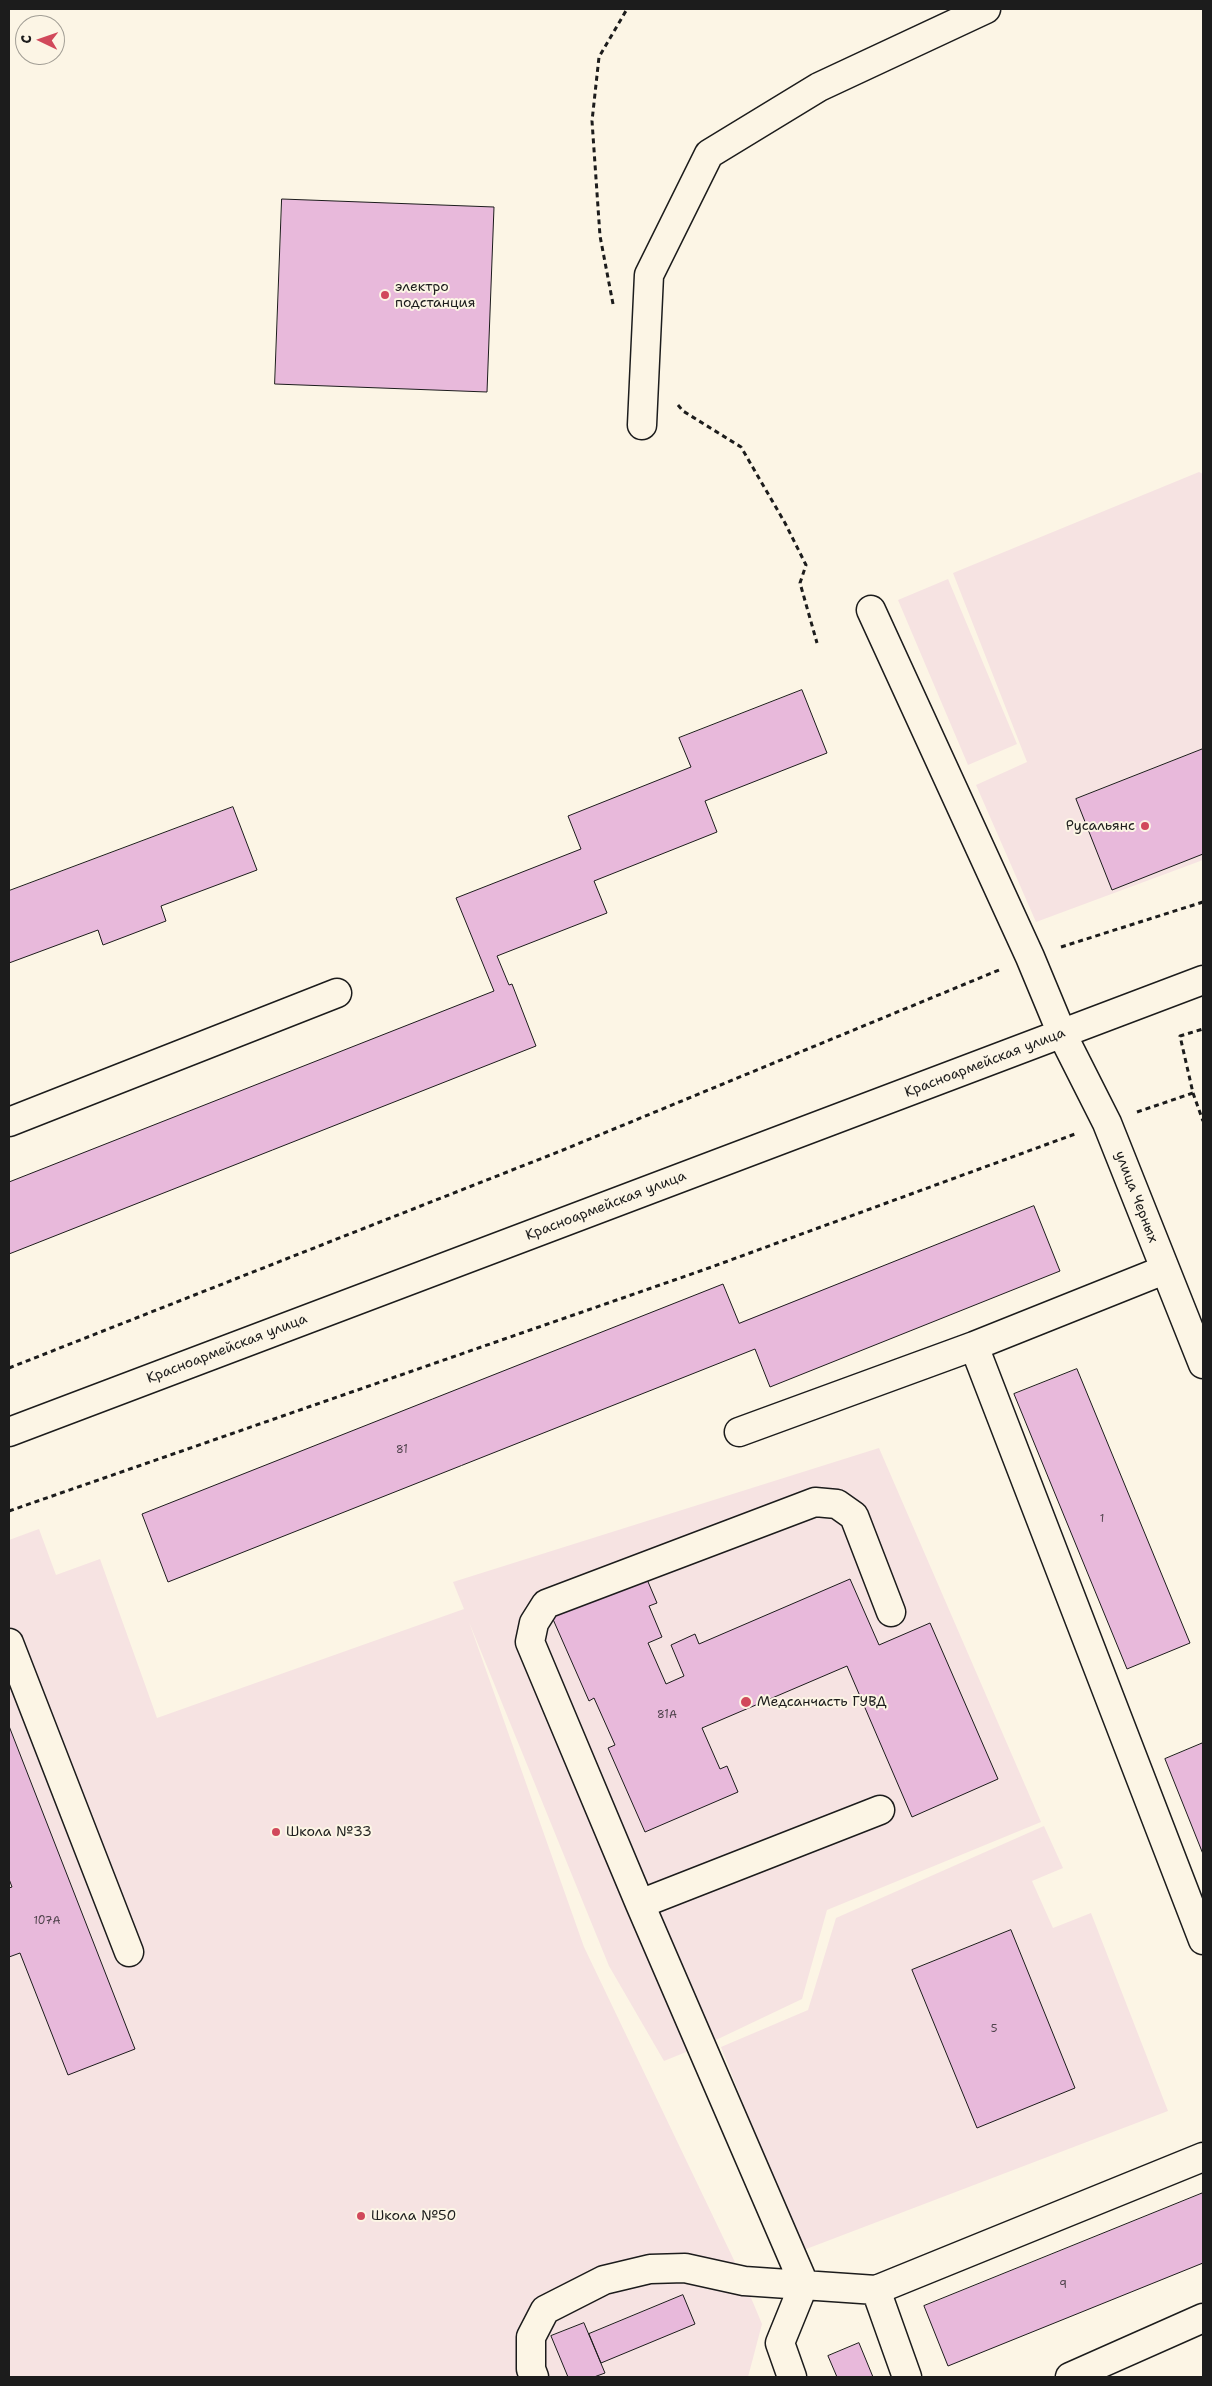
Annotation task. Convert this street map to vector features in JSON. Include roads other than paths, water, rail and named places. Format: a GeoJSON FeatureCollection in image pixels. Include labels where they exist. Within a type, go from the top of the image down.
{"type":"FeatureCollection","features":[{"type":"Feature","properties":{"kind":"street"},"geometry":{"type":"LineString","coordinates":[[642,426],[648,275],[709,154],[820,88],[986,9]]}},
{"type":"Feature","properties":{"kind":"street","name":"улица Черных"},"geometry":{"type":"LineString","coordinates":[[871,610],[1030,957],[1062,1034],[1107,1123],[1203,1364]]}},
{"type":"Feature","properties":{"kind":"street","name":"Красноармейская улица"},"geometry":{"type":"LineString","coordinates":[[9,1432],[1203,980]]}},
{"type":"Feature","properties":{"kind":"street"},"geometry":{"type":"LineString","coordinates":[[9,1122],[337,993]]}},
{"type":"Feature","properties":{"kind":"street"},"geometry":{"type":"LineString","coordinates":[[738,1432],[974,1346],[1164,1270]]}},
{"type":"Feature","properties":{"kind":"street"},"geometry":{"type":"LineString","coordinates":[[974,1346],[1203,1940]]}},
{"type":"Feature","properties":{"kind":"street"},"geometry":{"type":"LineString","coordinates":[[792,2377],[780,2343],[804,2284],[640,1904],[530,1642],[534,1623],[546,1604],[814,1502],[837,1504],[854,1516],[892,1612]]}},
{"type":"Feature","properties":{"kind":"street"},"geometry":{"type":"LineString","coordinates":[[9,1643],[129,1952]]}},
{"type":"Feature","properties":{"kind":"street"},"geometry":{"type":"LineString","coordinates":[[640,1904],[880,1810]]}},
{"type":"Feature","properties":{"kind":"street"},"geometry":{"type":"LineString","coordinates":[[534,2377],[531,2369],[531,2337],[545,2310],[604,2280],[650,2269],[685,2268],[744,2281],[876,2290],[1203,2157]]}},
{"type":"Feature","properties":{"kind":"street"},"geometry":{"type":"LineString","coordinates":[[876,2290],[907,2377]]}},
{"type":"Feature","properties":{"kind":"street"},"geometry":{"type":"LineString","coordinates":[[1070,2377],[1203,2318]]}},
{"type":"Feature","properties":{"kind":"place","name":"электро подстанция"},"geometry":{"type":"Point","coordinates":[385,295]}},
{"type":"Feature","properties":{"kind":"place","name":"Русальянс"},"geometry":{"type":"Point","coordinates":[1145,826]}},
{"type":"Feature","properties":{"kind":"place","name":"Медсанчасть ГУВД"},"geometry":{"type":"Point","coordinates":[746,1702]}},
{"type":"Feature","properties":{"kind":"place","name":"Школа №33"},"geometry":{"type":"Point","coordinates":[276,1832]}},
{"type":"Feature","properties":{"kind":"place","name":"Школа №50"},"geometry":{"type":"Point","coordinates":[361,2216]}}]}
